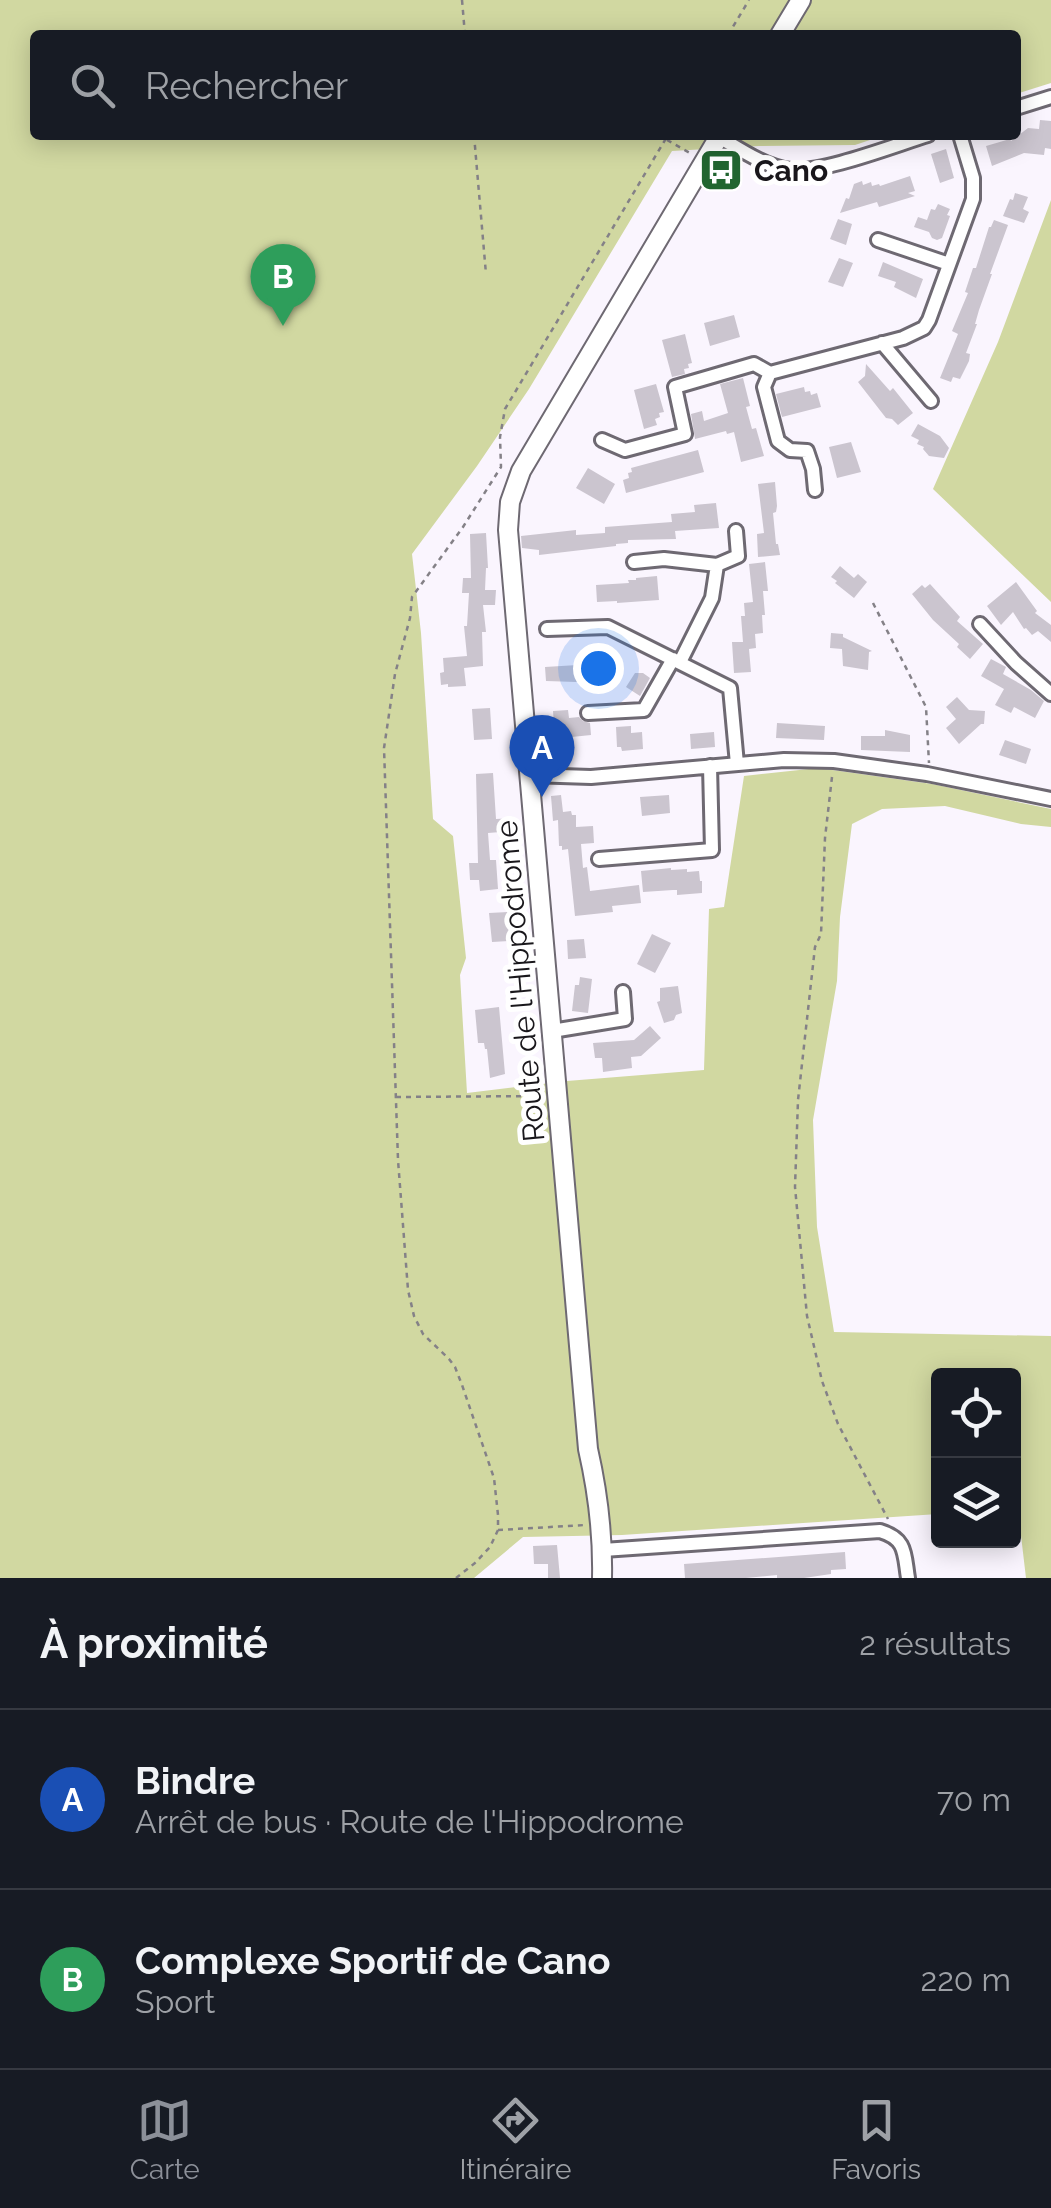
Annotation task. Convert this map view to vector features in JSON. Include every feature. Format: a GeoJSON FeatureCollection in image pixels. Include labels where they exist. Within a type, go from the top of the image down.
{"type":"FeatureCollection","features":[{"type":"Feature","properties":{"kind":"main road"},"geometry":{"type":"LineString","coordinates":[[783,30],[801,0]]}},
{"type":"Feature","properties":{"kind":"main road","name":"Route de l'Hippodrome"},"geometry":{"type":"LineString","coordinates":[[602,1578],[599,1498],[588,1449],[508,530],[510,502],[522,471],[717,140]]}},
{"type":"Feature","properties":{"kind":"street"},"geometry":{"type":"LineString","coordinates":[[1021,106],[1051,97]]}},
{"type":"Feature","properties":{"kind":"street"},"geometry":{"type":"LineString","coordinates":[[726,140],[763,162],[794,171],[821,168],[912,140]]}},
{"type":"Feature","properties":{"kind":"street"},"geometry":{"type":"LineString","coordinates":[[602,440],[625,450],[685,434],[674,387],[754,364],[770,373],[882,344],[924,328],[973,199],[973,178],[962,140]]}},
{"type":"Feature","properties":{"kind":"street"},"geometry":{"type":"LineString","coordinates":[[878,240],[949,264]]}},
{"type":"Feature","properties":{"kind":"street"},"geometry":{"type":"LineString","coordinates":[[882,344],[931,401]]}},
{"type":"Feature","properties":{"kind":"street"},"geometry":{"type":"LineString","coordinates":[[770,373],[764,387],[778,441],[790,450],[807,452],[814,469],[815,490]]}},
{"type":"Feature","properties":{"kind":"street"},"geometry":{"type":"LineString","coordinates":[[634,562],[664,559],[717,565],[738,556],[736,530]]}},
{"type":"Feature","properties":{"kind":"street"},"geometry":{"type":"LineString","coordinates":[[588,713],[644,710],[712,598],[717,565]]}},
{"type":"Feature","properties":{"kind":"street"},"geometry":{"type":"LineString","coordinates":[[980,624],[1051,694]]}},
{"type":"Feature","properties":{"kind":"street"},"geometry":{"type":"LineString","coordinates":[[547,629],[608,627],[730,688],[737,764]]}},
{"type":"Feature","properties":{"kind":"street"},"geometry":{"type":"LineString","coordinates":[[530,775],[591,777],[784,760],[834,762],[927,774],[1051,799]]}},
{"type":"Feature","properties":{"kind":"street"},"geometry":{"type":"LineString","coordinates":[[599,859],[712,850],[710,766]]}},
{"type":"Feature","properties":{"kind":"street"},"geometry":{"type":"LineString","coordinates":[[552,1031],[625,1019],[623,992]]}},
{"type":"Feature","properties":{"kind":"street"},"geometry":{"type":"LineString","coordinates":[[602,1550],[887,1532],[902,1544],[908,1578]]}},
{"type":"Feature","properties":{"kind":"path"},"geometry":{"type":"LineString","coordinates":[[462,0],[465,30]]}},
{"type":"Feature","properties":{"kind":"path"},"geometry":{"type":"LineString","coordinates":[[731,30],[749,0]]}},
{"type":"Feature","properties":{"kind":"path"},"geometry":{"type":"LineString","coordinates":[[474,140],[486,274]]}},
{"type":"Feature","properties":{"kind":"path"},"geometry":{"type":"LineString","coordinates":[[456,1578],[490,1547],[498,1530],[498,1515],[494,1478],[456,1367],[423,1334],[408,1290],[396,1098],[384,748],[395,674],[414,593],[501,467],[500,437],[505,409],[665,140]]}},
{"type":"Feature","properties":{"kind":"path"},"geometry":{"type":"LineString","coordinates":[[671,140],[693,155]]}},
{"type":"Feature","properties":{"kind":"path"},"geometry":{"type":"LineString","coordinates":[[873,603],[926,707],[930,758],[927,774]]}},
{"type":"Feature","properties":{"kind":"path"},"geometry":{"type":"LineString","coordinates":[[834,762],[825,838],[821,934],[815,947],[798,1100],[798,1238],[807,1316],[822,1381],[838,1424],[882,1507],[887,1532]]}},
{"type":"Feature","properties":{"kind":"path"},"geometry":{"type":"LineString","coordinates":[[396,1098],[558,1096]]}},
{"type":"Feature","properties":{"kind":"path"},"geometry":{"type":"LineString","coordinates":[[498,1530],[601,1524]]}},
{"type":"Feature","properties":{"kind":"green space"},"geometry":{"type":"Polygon","coordinates":[[[0,0],[1051,0],[1051,83],[1021,92],[1021,30],[30,30],[30,140],[870,140],[855,145],[672,151],[529,389],[412,554],[433,819],[453,836],[466,958],[460,975],[467,1093],[704,1070],[709,909],[724,907],[744,776],[818,768],[932,784],[1051,809],[1051,827],[945,806],[882,809],[852,824],[840,917],[837,981],[813,1120],[817,1227],[834,1332],[1051,1336],[1051,1578],[1026,1578],[1021,1536],[1021,1368],[931,1368],[931,1514],[622,1535],[523,1537],[474,1578],[0,1578],[0,0]]]}},
{"type":"Feature","properties":{"kind":"green space"},"geometry":{"type":"Polygon","coordinates":[[[1051,200],[1051,602],[933,489],[998,342],[1051,200]]]}},
{"type":"Feature","properties":{"kind":"building"},"geometry":{"type":"Polygon","coordinates":[[[1040,120],[1051,121],[1051,149],[1045,148],[1044,155],[1024,153],[992,166],[986,146],[1021,140],[1021,133],[1028,128],[1039,129],[1040,120]]]}},
{"type":"Feature","properties":{"kind":"building"},"geometry":{"type":"Polygon","coordinates":[[[946,149],[954,178],[940,183],[931,154],[946,149]]]}},
{"type":"Feature","properties":{"kind":"building"},"geometry":{"type":"Polygon","coordinates":[[[910,176],[915,191],[908,193],[915,196],[840,213],[854,184],[862,181],[863,185],[871,182],[872,186],[880,186],[910,176]]]}},
{"type":"Feature","properties":{"kind":"building"},"geometry":{"type":"Polygon","coordinates":[[[1015,193],[1028,197],[1023,209],[1029,212],[1024,223],[1003,216],[1015,193]]]}},
{"type":"Feature","properties":{"kind":"building"},"geometry":{"type":"Polygon","coordinates":[[[938,204],[950,209],[950,216],[942,238],[937,240],[929,232],[914,227],[918,217],[927,220],[938,204]]]}},
{"type":"Feature","properties":{"kind":"building"},"geometry":{"type":"Polygon","coordinates":[[[838,219],[852,224],[846,245],[830,239],[838,219]]]}},
{"type":"Feature","properties":{"kind":"building"},"geometry":{"type":"Polygon","coordinates":[[[994,220],[1008,225],[966,353],[970,354],[969,361],[960,379],[953,377],[951,382],[940,378],[958,334],[952,331],[994,220]]]}},
{"type":"Feature","properties":{"kind":"building"},"geometry":{"type":"Polygon","coordinates":[[[839,258],[853,263],[843,287],[828,282],[839,258]]]}},
{"type":"Feature","properties":{"kind":"building"},"geometry":{"type":"Polygon","coordinates":[[[883,262],[923,279],[916,298],[894,287],[896,282],[878,276],[883,262]]]}},
{"type":"Feature","properties":{"kind":"building"},"geometry":{"type":"Polygon","coordinates":[[[734,315],[740,337],[710,346],[704,323],[734,315]]]}},
{"type":"Feature","properties":{"kind":"building"},"geometry":{"type":"Polygon","coordinates":[[[685,334],[692,363],[684,369],[685,374],[672,377],[662,340],[685,334]]]}},
{"type":"Feature","properties":{"kind":"building"},"geometry":{"type":"Polygon","coordinates":[[[866,364],[913,413],[898,425],[886,418],[858,382],[865,376],[866,364]]]}},
{"type":"Feature","properties":{"kind":"building"},"geometry":{"type":"Polygon","coordinates":[[[743,378],[750,406],[746,407],[764,456],[741,462],[734,432],[695,439],[691,414],[702,411],[704,421],[728,413],[720,384],[743,378]]]}},
{"type":"Feature","properties":{"kind":"building"},"geometry":{"type":"Polygon","coordinates":[[[656,384],[664,412],[655,419],[657,425],[644,429],[634,390],[656,384]]]}},
{"type":"Feature","properties":{"kind":"building"},"geometry":{"type":"Polygon","coordinates":[[[804,387],[811,395],[817,393],[821,407],[782,417],[776,394],[804,387]]]}},
{"type":"Feature","properties":{"kind":"building"},"geometry":{"type":"Polygon","coordinates":[[[918,424],[940,436],[949,448],[944,458],[929,456],[917,444],[919,440],[911,436],[918,424]]]}},
{"type":"Feature","properties":{"kind":"building"},"geometry":{"type":"Polygon","coordinates":[[[851,442],[861,472],[837,478],[829,447],[851,442]]]}},
{"type":"Feature","properties":{"kind":"building"},"geometry":{"type":"Polygon","coordinates":[[[698,450],[704,472],[626,493],[623,480],[629,478],[631,468],[698,450]]]}},
{"type":"Feature","properties":{"kind":"building"},"geometry":{"type":"Polygon","coordinates":[[[588,468],[615,484],[604,504],[576,488],[588,468]]]}},
{"type":"Feature","properties":{"kind":"building"},"geometry":{"type":"Polygon","coordinates":[[[775,482],[777,506],[773,513],[780,555],[758,557],[757,534],[764,533],[758,484],[775,482]]]}},
{"type":"Feature","properties":{"kind":"building"},"geometry":{"type":"Polygon","coordinates":[[[716,503],[719,528],[675,531],[676,539],[628,540],[616,546],[539,555],[539,550],[522,548],[521,536],[576,530],[576,535],[605,533],[605,527],[672,522],[671,514],[695,512],[694,505],[716,503]]]}},
{"type":"Feature","properties":{"kind":"building"},"geometry":{"type":"Polygon","coordinates":[[[486,533],[485,590],[496,590],[495,605],[483,605],[483,666],[464,668],[466,686],[448,687],[441,685],[443,658],[467,656],[464,626],[469,593],[462,593],[463,578],[471,578],[470,534],[486,533]]]}},
{"type":"Feature","properties":{"kind":"building"},"geometry":{"type":"Polygon","coordinates":[[[765,562],[768,591],[763,591],[763,633],[755,634],[756,648],[749,649],[751,672],[734,673],[732,642],[743,642],[744,603],[753,602],[749,564],[765,562]]]}},
{"type":"Feature","properties":{"kind":"building"},"geometry":{"type":"Polygon","coordinates":[[[840,566],[854,578],[858,574],[867,582],[854,598],[831,577],[840,566]]]}},
{"type":"Feature","properties":{"kind":"building"},"geometry":{"type":"Polygon","coordinates":[[[657,576],[659,600],[597,602],[596,585],[657,576]]]}},
{"type":"Feature","properties":{"kind":"building"},"geometry":{"type":"Polygon","coordinates":[[[1016,582],[1035,613],[1051,625],[1051,642],[1038,631],[1032,635],[1024,629],[1013,612],[1001,625],[987,606],[1016,582]]]}},
{"type":"Feature","properties":{"kind":"building"},"geometry":{"type":"Polygon","coordinates":[[[930,584],[960,617],[957,621],[983,644],[970,659],[912,594],[922,585],[925,588],[930,584]]]}},
{"type":"Feature","properties":{"kind":"building"},"geometry":{"type":"Polygon","coordinates":[[[831,633],[843,634],[872,651],[868,670],[843,666],[842,649],[830,648],[831,633]]]}},
{"type":"Feature","properties":{"kind":"building"},"geometry":{"type":"Polygon","coordinates":[[[593,658],[606,658],[607,678],[546,681],[545,667],[594,664],[593,658]]]}},
{"type":"Feature","properties":{"kind":"building"},"geometry":{"type":"Polygon","coordinates":[[[991,659],[1006,667],[1003,674],[1044,701],[1035,718],[1014,707],[1011,713],[995,705],[1004,689],[981,676],[991,659]]]}},
{"type":"Feature","properties":{"kind":"building"},"geometry":{"type":"Polygon","coordinates":[[[635,673],[650,678],[640,696],[626,687],[635,673]]]}},
{"type":"Feature","properties":{"kind":"building"},"geometry":{"type":"Polygon","coordinates":[[[957,697],[969,710],[985,711],[984,724],[959,744],[946,728],[956,719],[946,707],[957,697]]]}},
{"type":"Feature","properties":{"kind":"building"},"geometry":{"type":"Polygon","coordinates":[[[490,708],[492,739],[474,740],[472,709],[490,708]]]}},
{"type":"Feature","properties":{"kind":"building"},"geometry":{"type":"Polygon","coordinates":[[[568,710],[569,718],[579,717],[590,723],[591,735],[562,738],[561,725],[554,725],[553,711],[568,710]]]}},
{"type":"Feature","properties":{"kind":"building"},"geometry":{"type":"Polygon","coordinates":[[[777,723],[825,726],[824,740],[776,738],[777,723]]]}},
{"type":"Feature","properties":{"kind":"building"},"geometry":{"type":"Polygon","coordinates":[[[631,726],[631,733],[642,732],[643,749],[622,751],[617,747],[616,727],[631,726]]]}},
{"type":"Feature","properties":{"kind":"building"},"geometry":{"type":"Polygon","coordinates":[[[885,730],[910,735],[910,752],[861,750],[861,736],[885,736],[885,730]]]}},
{"type":"Feature","properties":{"kind":"building"},"geometry":{"type":"Polygon","coordinates":[[[714,732],[715,747],[691,749],[690,734],[714,732]]]}},
{"type":"Feature","properties":{"kind":"building"},"geometry":{"type":"Polygon","coordinates":[[[1005,740],[1031,749],[1026,764],[999,755],[1005,740]]]}},
{"type":"Feature","properties":{"kind":"building"},"geometry":{"type":"Polygon","coordinates":[[[493,773],[496,819],[514,818],[515,831],[488,833],[490,860],[496,860],[498,889],[480,891],[479,880],[470,880],[469,863],[478,863],[476,774],[493,773]]]}},
{"type":"Feature","properties":{"kind":"building"},"geometry":{"type":"Polygon","coordinates":[[[561,795],[563,812],[576,815],[576,827],[593,826],[594,843],[581,844],[590,891],[639,885],[641,903],[612,906],[613,912],[575,916],[568,849],[559,846],[558,820],[553,821],[551,796],[561,795]]]}},
{"type":"Feature","properties":{"kind":"building"},"geometry":{"type":"Polygon","coordinates":[[[669,795],[670,813],[642,816],[640,797],[669,795]]]}},
{"type":"Feature","properties":{"kind":"building"},"geometry":{"type":"Polygon","coordinates":[[[641,871],[699,871],[702,893],[643,892],[641,871]]]}},
{"type":"Feature","properties":{"kind":"building"},"geometry":{"type":"Polygon","coordinates":[[[508,912],[509,941],[492,942],[489,913],[508,912]]]}},
{"type":"Feature","properties":{"kind":"building"},"geometry":{"type":"Polygon","coordinates":[[[652,934],[671,943],[655,973],[637,964],[652,934]]]}},
{"type":"Feature","properties":{"kind":"building"},"geometry":{"type":"Polygon","coordinates":[[[584,939],[586,958],[568,959],[567,940],[584,939]]]}},
{"type":"Feature","properties":{"kind":"building"},"geometry":{"type":"Polygon","coordinates":[[[580,977],[592,979],[588,1013],[572,1011],[575,985],[579,985],[580,977]]]}},
{"type":"Feature","properties":{"kind":"building"},"geometry":{"type":"Polygon","coordinates":[[[678,986],[682,1013],[664,1023],[657,1002],[660,988],[678,986]]]}},
{"type":"Feature","properties":{"kind":"building"},"geometry":{"type":"Polygon","coordinates":[[[499,1007],[505,1074],[490,1078],[487,1049],[484,1043],[478,1043],[475,1010],[499,1007]]]}},
{"type":"Feature","properties":{"kind":"building"},"geometry":{"type":"Polygon","coordinates":[[[650,1026],[661,1038],[641,1056],[631,1057],[632,1068],[603,1072],[602,1058],[595,1058],[593,1043],[634,1040],[650,1026]]]}},
{"type":"Feature","properties":{"kind":"building"},"geometry":{"type":"Polygon","coordinates":[[[557,1545],[560,1578],[548,1578],[548,1564],[534,1564],[533,1546],[557,1545]]]}},
{"type":"Feature","properties":{"kind":"building"},"geometry":{"type":"Polygon","coordinates":[[[845,1552],[846,1569],[831,1570],[831,1574],[804,1578],[685,1578],[684,1564],[845,1552]]]}},
{"type":"Feature","properties":{"kind":"place","name":"Cano"},"geometry":{"type":"Point","coordinates":[721,170]}},
{"type":"Feature","properties":{"kind":"place","name":"Complexe Sportif de Cano"},"geometry":{"type":"Point","coordinates":[283,326]}},
{"type":"Feature","properties":{"kind":"place","name":"Bindre"},"geometry":{"type":"Point","coordinates":[542,797]}}]}
